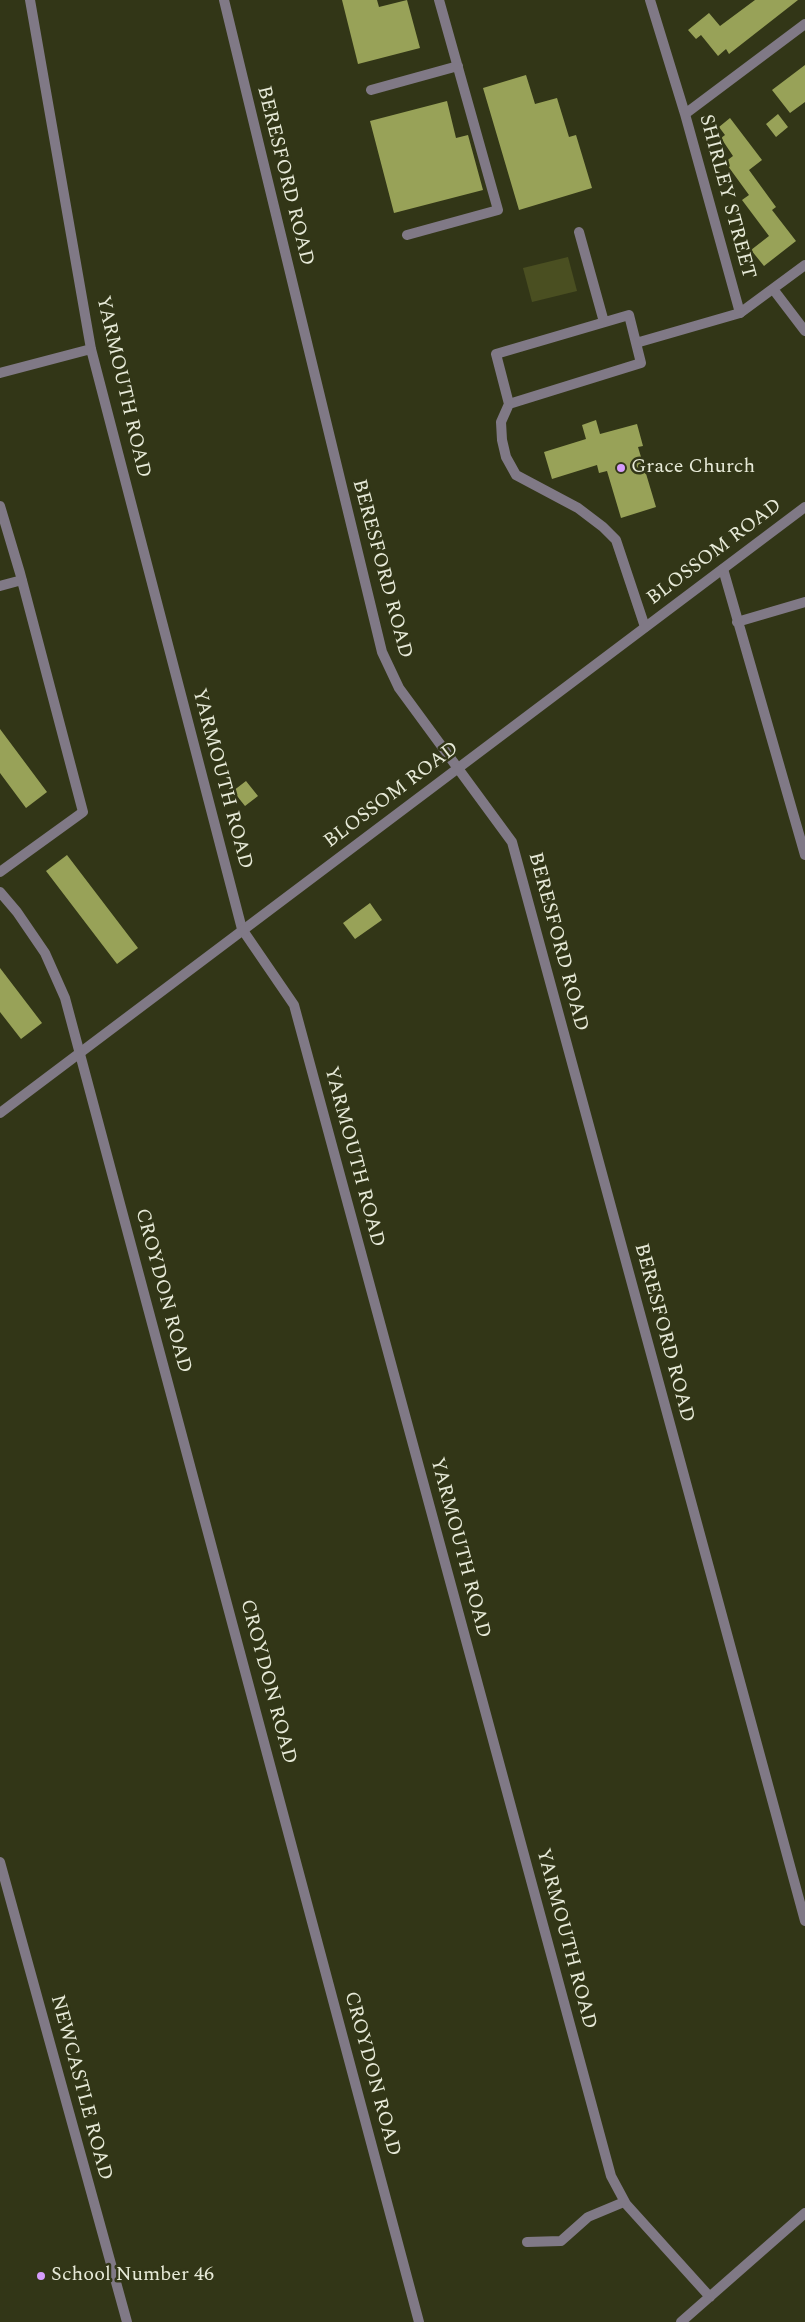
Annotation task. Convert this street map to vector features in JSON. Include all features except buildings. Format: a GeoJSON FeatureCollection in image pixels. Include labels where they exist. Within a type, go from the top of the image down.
{"type":"FeatureCollection","features":[{"type":"Feature","properties":{"kind":"street","name":"YARMOUTH ROAD"},"geometry":{"type":"LineString","coordinates":[[30,0],[91,349],[242,930],[294,1005],[611,2176],[624,2202],[710,2297]]}},
{"type":"Feature","properties":{"kind":"street","name":"BERESFORD ROAD"},"geometry":{"type":"LineString","coordinates":[[224,0],[382,652],[399,688],[512,842],[805,1921]]}},
{"type":"Feature","properties":{"kind":"street"},"geometry":{"type":"LineString","coordinates":[[407,235],[498,210],[439,0]]}},
{"type":"Feature","properties":{"kind":"street","name":"SHIRLEY STREET"},"geometry":{"type":"LineString","coordinates":[[650,0],[685,114],[740,313],[773,289],[805,331]]}},
{"type":"Feature","properties":{"kind":"street"},"geometry":{"type":"LineString","coordinates":[[685,114],[805,24]]}},
{"type":"Feature","properties":{"kind":"street"},"geometry":{"type":"LineString","coordinates":[[371,90],[458,66]]}},
{"type":"Feature","properties":{"kind":"street"},"geometry":{"type":"LineString","coordinates":[[579,232],[604,322]]}},
{"type":"Feature","properties":{"kind":"street"},"geometry":{"type":"LineString","coordinates":[[773,289],[805,265]]}},
{"type":"Feature","properties":{"kind":"street"},"geometry":{"type":"LineString","coordinates":[[636,343],[740,313]]}},
{"type":"Feature","properties":{"kind":"street"},"geometry":{"type":"LineString","coordinates":[[509,404],[641,363],[629,315],[496,354],[509,404],[501,422],[502,440],[506,457],[516,475],[578,508],[603,527],[616,540],[645,627]]}},
{"type":"Feature","properties":{"kind":"street"},"geometry":{"type":"LineString","coordinates":[[0,373],[91,349]]}},
{"type":"Feature","properties":{"kind":"street"},"geometry":{"type":"LineString","coordinates":[[0,506],[22,580],[83,812],[0,872]]}},
{"type":"Feature","properties":{"kind":"street","name":"BLOSSOM ROAD"},"geometry":{"type":"LineString","coordinates":[[0,1113],[805,508]]}},
{"type":"Feature","properties":{"kind":"street"},"geometry":{"type":"LineString","coordinates":[[723,569],[737,622],[802,838],[805,856]]}},
{"type":"Feature","properties":{"kind":"street"},"geometry":{"type":"LineString","coordinates":[[0,586],[22,580]]}},
{"type":"Feature","properties":{"kind":"street"},"geometry":{"type":"LineString","coordinates":[[737,622],[805,602]]}},
{"type":"Feature","properties":{"kind":"street","name":"CROYDON ROAD"},"geometry":{"type":"LineString","coordinates":[[0,892],[17,912],[45,952],[65,998],[81,1051],[419,2322]]}},
{"type":"Feature","properties":{"kind":"street","name":"NEWCASTLE ROAD"},"geometry":{"type":"LineString","coordinates":[[0,1862],[127,2322]]}},
{"type":"Feature","properties":{"kind":"street"},"geometry":{"type":"LineString","coordinates":[[527,2242],[561,2241],[588,2218],[624,2202]]}},
{"type":"Feature","properties":{"kind":"street"},"geometry":{"type":"LineString","coordinates":[[681,2322],[805,2213]]}},
{"type":"Feature","properties":{"kind":"green space"},"geometry":{"type":"Polygon","coordinates":[[[568,257],[577,291],[532,302],[523,268],[568,257]]]}},
{"type":"Feature","properties":{"kind":"place","name":"Grace Church"},"geometry":{"type":"Point","coordinates":[621,468]}},
{"type":"Feature","properties":{"kind":"place","name":"School Number 46"},"geometry":{"type":"Point","coordinates":[41,2276]}}]}
